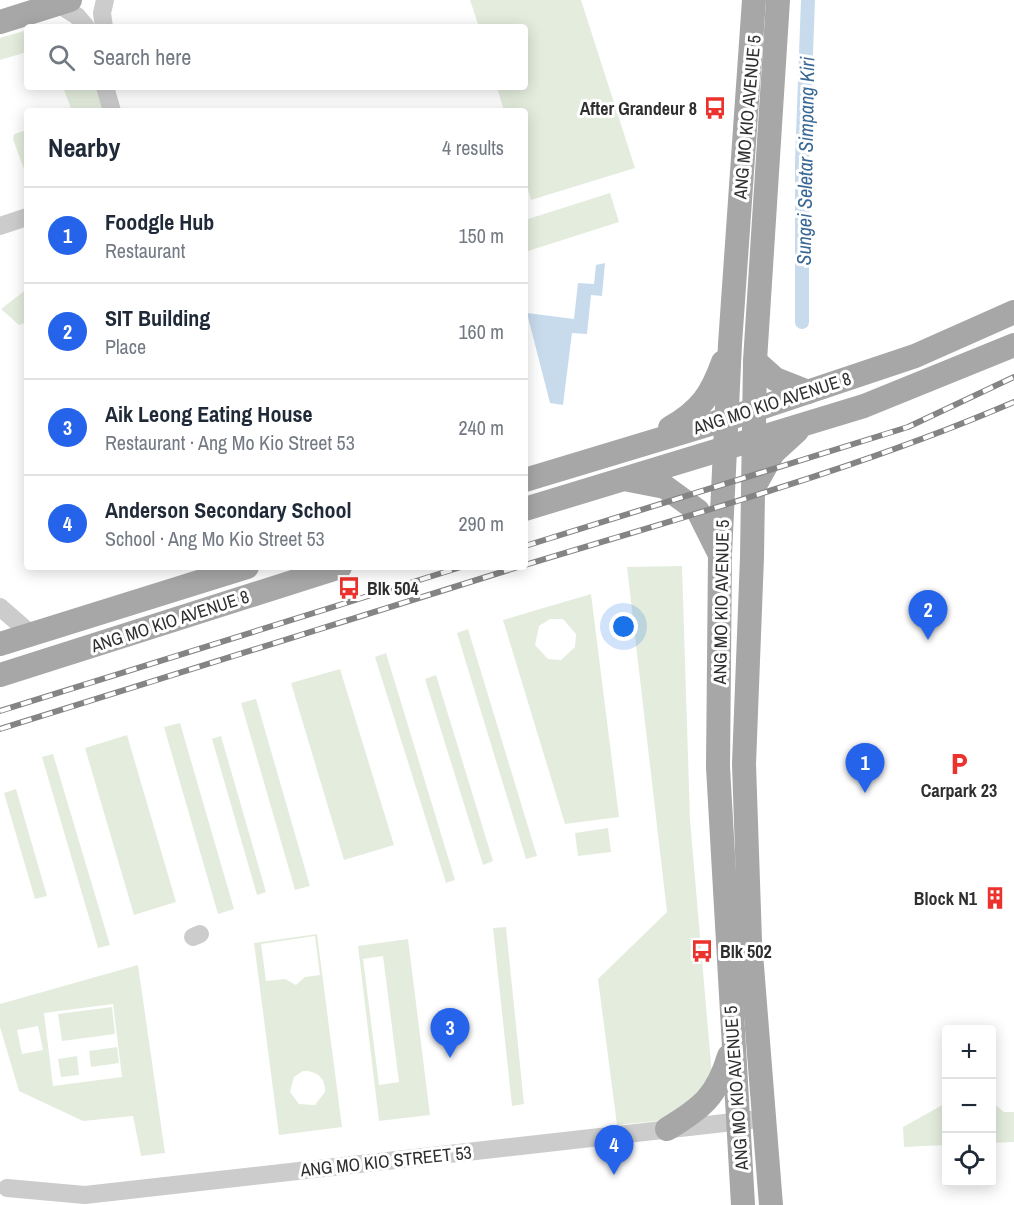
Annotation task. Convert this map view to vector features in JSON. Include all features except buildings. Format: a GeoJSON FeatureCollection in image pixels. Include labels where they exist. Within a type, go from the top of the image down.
{"type":"FeatureCollection","features":[{"type":"Feature","properties":{"kind":"main road","name":"ANG MO KIO AVENUE 5"},"geometry":{"type":"LineString","coordinates":[[744,1205],[718,767],[720,555],[729,344],[754,0]]}},
{"type":"Feature","properties":{"kind":"main road","name":"ANG MO KIO AVENUE 5"},"geometry":{"type":"LineString","coordinates":[[771,1205],[749,918],[744,764],[755,361],[778,0]]}},
{"type":"Feature","properties":{"kind":"main road"},"geometry":{"type":"LineString","coordinates":[[0,22],[64,2]]}},
{"type":"Feature","properties":{"kind":"main road","name":"ANG MO KIO AVENUE 8"},"geometry":{"type":"LineString","coordinates":[[528,479],[727,419],[915,356],[1014,312]]}},
{"type":"Feature","properties":{"kind":"main road"},"geometry":{"type":"LineString","coordinates":[[647,442],[691,416],[704,402],[715,385],[729,344]]}},
{"type":"Feature","properties":{"kind":"main road","name":"ANG MO KIO AVENUE 8"},"geometry":{"type":"LineString","coordinates":[[528,508],[803,426],[916,387],[1014,345]]}},
{"type":"Feature","properties":{"kind":"main road"},"geometry":{"type":"LineString","coordinates":[[755,361],[775,379],[808,392]]}},
{"type":"Feature","properties":{"kind":"main road"},"geometry":{"type":"LineString","coordinates":[[752,491],[773,453],[803,426]]}},
{"type":"Feature","properties":{"kind":"main road"},"geometry":{"type":"LineString","coordinates":[[627,479],[666,487],[698,511],[720,555]]}},
{"type":"Feature","properties":{"kind":"main road","name":"ANG MO KIO AVENUE 8"},"geometry":{"type":"LineString","coordinates":[[2,640],[31,634],[237,570]]}},
{"type":"Feature","properties":{"kind":"main road","name":"ANG MO KIO AVENUE 8"},"geometry":{"type":"LineString","coordinates":[[0,675],[330,570]]}},
{"type":"Feature","properties":{"kind":"main road"},"geometry":{"type":"LineString","coordinates":[[160,594],[153,608],[158,618],[169,621]]}},
{"type":"Feature","properties":{"kind":"main road"},"geometry":{"type":"LineString","coordinates":[[668,1129],[711,1098],[724,1074],[733,1045]]}},
{"type":"Feature","properties":{"kind":"street"},"geometry":{"type":"LineString","coordinates":[[104,24],[102,13],[105,0]]}},
{"type":"Feature","properties":{"kind":"street"},"geometry":{"type":"LineString","coordinates":[[64,2],[84,24]]}},
{"type":"Feature","properties":{"kind":"street"},"geometry":{"type":"LineString","coordinates":[[106,90],[111,108]]}},
{"type":"Feature","properties":{"kind":"street"},"geometry":{"type":"LineString","coordinates":[[119,90],[123,108]]}},
{"type":"Feature","properties":{"kind":"street"},"geometry":{"type":"LineString","coordinates":[[0,226],[24,219]]}},
{"type":"Feature","properties":{"kind":"street"},"geometry":{"type":"LineString","coordinates":[[0,607],[31,634]]}},
{"type":"Feature","properties":{"kind":"street"},"geometry":{"type":"LineString","coordinates":[[2,640],[29,666]]}},
{"type":"Feature","properties":{"kind":"street","name":"ANG MO KIO STREET 53"},"geometry":{"type":"LineString","coordinates":[[3,1186],[87,1202],[765,1124]]}},
{"type":"Feature","properties":{"kind":"street","name":"ANG MO KIO STREET 53"},"geometry":{"type":"LineString","coordinates":[[87,1202],[668,1129],[738,1127]]}},
{"type":"Feature","properties":{"kind":"green space"},"geometry":{"type":"Polygon","coordinates":[[[470,0],[581,0],[635,168],[531,200],[528,190],[528,108],[503,108],[498,90],[528,90],[528,24],[478,24],[470,0]]]}},
{"type":"Feature","properties":{"kind":"green space"},"geometry":{"type":"Polygon","coordinates":[[[24,31],[24,53],[0,60],[0,38],[24,31]]]}},
{"type":"Feature","properties":{"kind":"green space"},"geometry":{"type":"Polygon","coordinates":[[[64,90],[97,90],[102,108],[71,108],[64,90]]]}},
{"type":"Feature","properties":{"kind":"green space"},"geometry":{"type":"Polygon","coordinates":[[[24,131],[24,169],[13,139],[14,134],[24,131]]]}},
{"type":"Feature","properties":{"kind":"green space"},"geometry":{"type":"Polygon","coordinates":[[[610,193],[619,222],[528,251],[528,219],[610,193]]]}},
{"type":"Feature","properties":{"kind":"green space"},"geometry":{"type":"Polygon","coordinates":[[[24,291],[24,323],[19,325],[1,309],[24,291]]]}},
{"type":"Feature","properties":{"kind":"green space"},"geometry":{"type":"Polygon","coordinates":[[[682,566],[690,820],[713,1087],[665,1120],[617,1125],[598,979],[667,912],[627,567],[682,566]]]}},
{"type":"Feature","properties":{"kind":"green space"},"geometry":{"type":"Polygon","coordinates":[[[591,594],[619,817],[565,824],[503,620],[591,594]],[[550,619],[539,626],[535,645],[548,659],[561,660],[575,647],[576,634],[563,619],[550,619]]]}},
{"type":"Feature","properties":{"kind":"green space"},"geometry":{"type":"Polygon","coordinates":[[[468,629],[537,856],[526,859],[457,633],[468,629]]]}},
{"type":"Feature","properties":{"kind":"green space"},"geometry":{"type":"Polygon","coordinates":[[[386,653],[455,880],[446,883],[375,657],[386,653]]]}},
{"type":"Feature","properties":{"kind":"green space"},"geometry":{"type":"Polygon","coordinates":[[[340,669],[394,845],[344,860],[291,683],[340,669]]]}},
{"type":"Feature","properties":{"kind":"green space"},"geometry":{"type":"Polygon","coordinates":[[[436,675],[493,861],[483,865],[425,679],[436,675]]]}},
{"type":"Feature","properties":{"kind":"green space"},"geometry":{"type":"Polygon","coordinates":[[[256,699],[310,886],[295,890],[241,703],[256,699]]]}},
{"type":"Feature","properties":{"kind":"green space"},"geometry":{"type":"Polygon","coordinates":[[[180,723],[234,909],[218,914],[164,727],[180,723]]]}},
{"type":"Feature","properties":{"kind":"green space"},"geometry":{"type":"Polygon","coordinates":[[[127,735],[176,902],[134,915],[85,748],[127,735]]]}},
{"type":"Feature","properties":{"kind":"green space"},"geometry":{"type":"Polygon","coordinates":[[[221,736],[266,892],[257,895],[212,739],[221,736]]]}},
{"type":"Feature","properties":{"kind":"green space"},"geometry":{"type":"Polygon","coordinates":[[[53,754],[110,945],[98,948],[42,757],[53,754]]]}},
{"type":"Feature","properties":{"kind":"green space"},"geometry":{"type":"Polygon","coordinates":[[[16,789],[47,896],[35,899],[4,793],[16,789]]]}},
{"type":"Feature","properties":{"kind":"green space"},"geometry":{"type":"Polygon","coordinates":[[[608,828],[611,852],[578,856],[575,833],[608,828]]]}},
{"type":"Feature","properties":{"kind":"green space"},"geometry":{"type":"Polygon","coordinates":[[[506,927],[524,1104],[512,1106],[493,928],[506,927]]]}},
{"type":"Feature","properties":{"kind":"green space"},"geometry":{"type":"Polygon","coordinates":[[[317,934],[342,1127],[279,1135],[254,943],[317,934]],[[315,936],[261,944],[266,981],[285,979],[296,985],[305,977],[320,975],[315,936]],[[303,1071],[294,1077],[290,1092],[299,1104],[315,1105],[325,1092],[324,1083],[320,1076],[303,1071]]]}},
{"type":"Feature","properties":{"kind":"green space"},"geometry":{"type":"Polygon","coordinates":[[[408,939],[430,1115],[379,1121],[358,946],[408,939]],[[383,956],[363,959],[379,1085],[399,1082],[383,956]]]}},
{"type":"Feature","properties":{"kind":"green space"},"geometry":{"type":"Polygon","coordinates":[[[138,965],[165,1153],[141,1156],[133,1116],[83,1121],[19,1091],[0,1027],[0,1004],[138,965]],[[113,1004],[44,1013],[53,1086],[122,1077],[113,1004]],[[38,1026],[17,1030],[22,1054],[43,1050],[38,1026]]]}},
{"type":"Feature","properties":{"kind":"green space"},"geometry":{"type":"Polygon","coordinates":[[[112,1007],[115,1034],[62,1041],[58,1014],[112,1007]]]}},
{"type":"Feature","properties":{"kind":"green space"},"geometry":{"type":"Polygon","coordinates":[[[117,1047],[119,1063],[91,1067],[89,1051],[117,1047]]]}},
{"type":"Feature","properties":{"kind":"green space"},"geometry":{"type":"Polygon","coordinates":[[[77,1056],[79,1075],[61,1077],[58,1059],[77,1056]]]}},
{"type":"Feature","properties":{"kind":"green space"},"geometry":{"type":"Polygon","coordinates":[[[942,1105],[942,1145],[904,1147],[903,1127],[942,1105]]]}},
{"type":"Feature","properties":{"kind":"green space"},"geometry":{"type":"Polygon","coordinates":[[[996,1105],[1004,1112],[1014,1112],[1014,1142],[996,1143],[996,1105]]]}},
{"type":"Feature","properties":{"kind":"water"},"geometry":{"type":"Polygon","coordinates":[[[605,263],[602,296],[591,295],[587,334],[572,333],[563,405],[550,403],[528,313],[574,319],[578,283],[594,284],[596,265],[605,263]]]}},
{"type":"Feature","properties":{"kind":"waterway","name":"Sungei Seletar Simpang Kiri"},"geometry":{"type":"LineString","coordinates":[[802,322],[802,161],[808,0]]}},
{"type":"Feature","properties":{"kind":"railway"},"geometry":{"type":"LineString","coordinates":[[528,545],[908,427],[1014,377]]}},
{"type":"Feature","properties":{"kind":"railway"},"geometry":{"type":"LineString","coordinates":[[528,564],[833,470],[1014,402]]}},
{"type":"Feature","properties":{"kind":"railway"},"geometry":{"type":"LineString","coordinates":[[0,711],[451,570]]}},
{"type":"Feature","properties":{"kind":"railway"},"geometry":{"type":"LineString","coordinates":[[0,729],[508,570]]}},
{"type":"Feature","properties":{"kind":"place","name":"After Grandeur 8"},"geometry":{"type":"Point","coordinates":[715,108]}},
{"type":"Feature","properties":{"kind":"place","name":"Blk 504"},"geometry":{"type":"Point","coordinates":[349,588]}},
{"type":"Feature","properties":{"kind":"place","name":"SIT Building"},"geometry":{"type":"Point","coordinates":[928,640]}},
{"type":"Feature","properties":{"kind":"place","name":"Carpark 23"},"geometry":{"type":"Point","coordinates":[959,764]}},
{"type":"Feature","properties":{"kind":"place","name":"Foodgle Hub"},"geometry":{"type":"Point","coordinates":[865,793]}},
{"type":"Feature","properties":{"kind":"place","name":"Block N1"},"geometry":{"type":"Point","coordinates":[995,898]}},
{"type":"Feature","properties":{"kind":"place","name":"Blk 502"},"geometry":{"type":"Point","coordinates":[702,951]}},
{"type":"Feature","properties":{"kind":"place","name":"Aik Leong Eating House"},"geometry":{"type":"Point","coordinates":[450,1058]}},
{"type":"Feature","properties":{"kind":"place","name":"Anderson Secondary School"},"geometry":{"type":"Point","coordinates":[614,1175]}}]}
